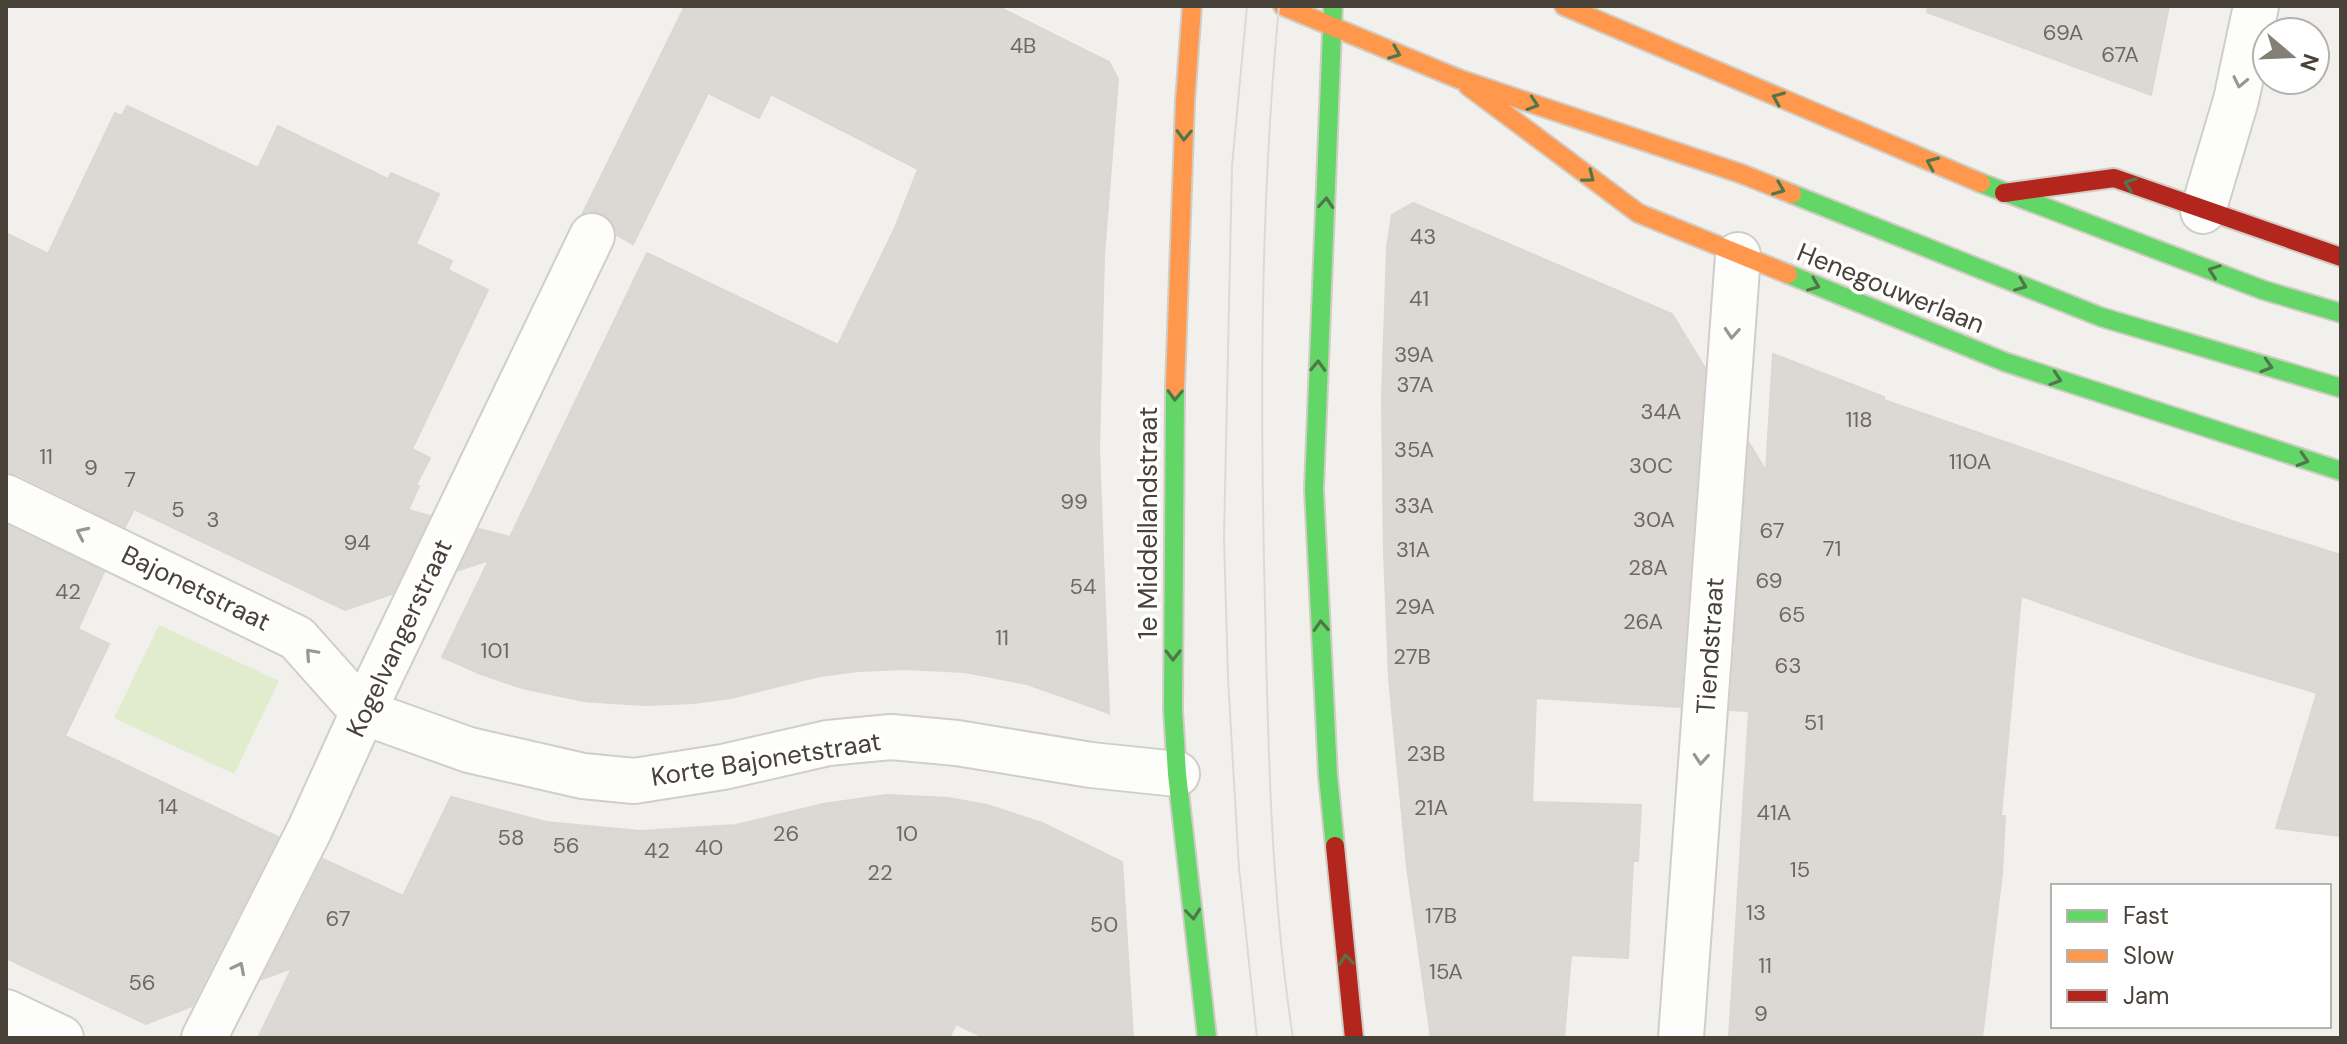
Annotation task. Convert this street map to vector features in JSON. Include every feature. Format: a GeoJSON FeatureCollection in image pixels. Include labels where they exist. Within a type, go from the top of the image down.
{"type":"FeatureCollection","features":[{"type":"Feature","properties":{"kind":"main road","name":"1e Middellandstraat"},"geometry":{"type":"LineString","coordinates":[[1192,6],[1185,102],[1174,402],[1173,710],[1177,774],[1207,1038]]}},
{"type":"Feature","properties":{"kind":"main road","name":"Henegouwerlaan"},"geometry":{"type":"LineString","coordinates":[[1283,6],[1459,79],[1742,174],[2101,317],[2341,388]]}},
{"type":"Feature","properties":{"kind":"main road"},"geometry":{"type":"LineString","coordinates":[[1333,6],[1314,489],[1328,776],[1354,1038]]}},
{"type":"Feature","properties":{"kind":"main road"},"geometry":{"type":"LineString","coordinates":[[1564,6],[2004,193],[2263,290],[2341,313]]}},
{"type":"Feature","properties":{"kind":"main road","name":"Henegouwerlaan"},"geometry":{"type":"LineString","coordinates":[[1459,79],[1638,213],[2005,362],[2341,471]]}},
{"type":"Feature","properties":{"kind":"main road"},"geometry":{"type":"LineString","coordinates":[[2004,193],[2114,178],[2341,257]]}},
{"type":"Feature","properties":{"kind":"street"},"geometry":{"type":"LineString","coordinates":[[2203,211],[2236,100],[2256,6]]}},
{"type":"Feature","properties":{"kind":"street","name":"Kogelvangerstraat"},"geometry":{"type":"LineString","coordinates":[[204,1038],[310,829],[592,236]]}},
{"type":"Feature","properties":{"kind":"street","name":"Tiendstraat"},"geometry":{"type":"LineString","coordinates":[[1681,1038],[1738,255]]}},
{"type":"Feature","properties":{"kind":"street","name":"Bajonetstraat"},"geometry":{"type":"LineString","coordinates":[[6,497],[297,638],[363,712]]}},
{"type":"Feature","properties":{"kind":"street","name":"Korte Bajonetstraat"},"geometry":{"type":"LineString","coordinates":[[363,712],[469,750],[583,776],[634,781],[723,767],[828,743],[891,737],[957,743],[1091,765],[1177,774]]}},
{"type":"Feature","properties":{"kind":"street"},"geometry":{"type":"LineString","coordinates":[[6,1012],[61,1038]]}},
{"type":"Feature","properties":{"kind":"green space"},"geometry":{"type":"Polygon","coordinates":[[[159,625],[279,681],[234,774],[114,718],[159,625]]]}},
{"type":"Feature","properties":{"kind":"building"},"geometry":{"type":"Polygon","coordinates":[[[685,6],[997,6],[1109,62],[1118,79],[1104,255],[1099,449],[1109,713],[1027,684],[965,672],[905,669],[820,676],[731,698],[694,703],[647,705],[584,701],[522,688],[442,657],[489,560],[459,570],[479,529],[510,537],[647,253],[838,345],[895,228],[918,169],[771,94],[759,118],[708,93],[633,244],[617,235],[613,223],[604,214],[583,213],[685,6]]]}},
{"type":"Feature","properties":{"kind":"building"},"geometry":{"type":"Polygon","coordinates":[[[1928,6],[2169,6],[2151,95],[1927,12],[1928,6]]]}},
{"type":"Feature","properties":{"kind":"building"},"geometry":{"type":"Polygon","coordinates":[[[127,106],[258,168],[278,126],[388,179],[391,173],[439,194],[416,244],[452,261],[448,270],[488,290],[412,449],[430,458],[408,510],[430,516],[392,594],[345,610],[134,509],[125,527],[17,474],[6,472],[6,233],[48,254],[115,113],[122,116],[127,106]]]}},
{"type":"Feature","properties":{"kind":"building"},"geometry":{"type":"Polygon","coordinates":[[[1413,203],[1672,314],[1705,368],[1680,707],[1536,698],[1532,802],[1641,805],[1638,861],[1633,861],[1628,958],[1571,955],[1564,1038],[1431,1038],[1407,867],[1389,678],[1384,553],[1382,397],[1387,247],[1392,215],[1413,203]]]}},
{"type":"Feature","properties":{"kind":"building"},"geometry":{"type":"Polygon","coordinates":[[[1773,354],[1884,397],[1884,400],[2238,523],[2341,555],[2341,836],[2276,828],[2317,693],[2193,656],[2021,596],[2001,816],[2005,816],[2002,873],[1982,1038],[1729,1038],[1749,711],[1730,710],[1749,443],[1766,471],[1773,354]]]}},
{"type":"Feature","properties":{"kind":"building"},"geometry":{"type":"Polygon","coordinates":[[[6,525],[104,572],[78,629],[109,644],[65,736],[278,837],[192,1006],[146,1024],[6,958],[6,525]]]}},
{"type":"Feature","properties":{"kind":"building"},"geometry":{"type":"Polygon","coordinates":[[[886,795],[948,798],[987,805],[1042,823],[1122,862],[1133,1038],[985,1038],[956,1024],[949,1038],[258,1038],[292,968],[262,979],[323,859],[403,896],[451,797],[546,822],[640,831],[736,825],[823,804],[886,795]]]}},
{"type":"Feature","properties":{"kind":"tram line"},"geometry":{"type":"LineString","coordinates":[[1247,6],[1232,166],[1224,537],[1239,868],[1257,1038]]}},
{"type":"Feature","properties":{"kind":"tram line"},"geometry":{"type":"LineString","coordinates":[[1279,6],[1265,230],[1263,529],[1272,821],[1280,930],[1293,1038]]}},
{"type":"Feature","properties":{"kind":"traffic: fast"},"geometry":{"type":"LineString","coordinates":[[1333,6],[1314,489],[1328,776],[1335,846]]}},
{"type":"Feature","properties":{"kind":"traffic: fast"},"geometry":{"type":"LineString","coordinates":[[1981,183],[2263,290],[2341,313]]}},
{"type":"Feature","properties":{"kind":"traffic: fast"},"geometry":{"type":"LineString","coordinates":[[1792,194],[2101,317],[2341,388]]}},
{"type":"Feature","properties":{"kind":"traffic: fast"},"geometry":{"type":"LineString","coordinates":[[1788,274],[2005,362],[2341,471]]}},
{"type":"Feature","properties":{"kind":"traffic: fast"},"geometry":{"type":"LineString","coordinates":[[1175,387],[1173,710],[1177,774],[1207,1038]]}},
{"type":"Feature","properties":{"kind":"traffic: slow"},"geometry":{"type":"LineString","coordinates":[[1175,387],[1185,102],[1192,6]]}},
{"type":"Feature","properties":{"kind":"traffic: slow"},"geometry":{"type":"LineString","coordinates":[[1283,6],[1459,79],[1742,174],[1792,194]]}},
{"type":"Feature","properties":{"kind":"traffic: slow"},"geometry":{"type":"LineString","coordinates":[[1564,6],[1981,183]]}},
{"type":"Feature","properties":{"kind":"traffic: slow"},"geometry":{"type":"LineString","coordinates":[[1468,86],[1638,213],[1788,274]]}},
{"type":"Feature","properties":{"kind":"traffic: jam"},"geometry":{"type":"LineString","coordinates":[[2004,193],[2114,178],[2341,257]]}},
{"type":"Feature","properties":{"kind":"traffic: jam"},"geometry":{"type":"LineString","coordinates":[[1335,846],[1354,1038]]}}]}
